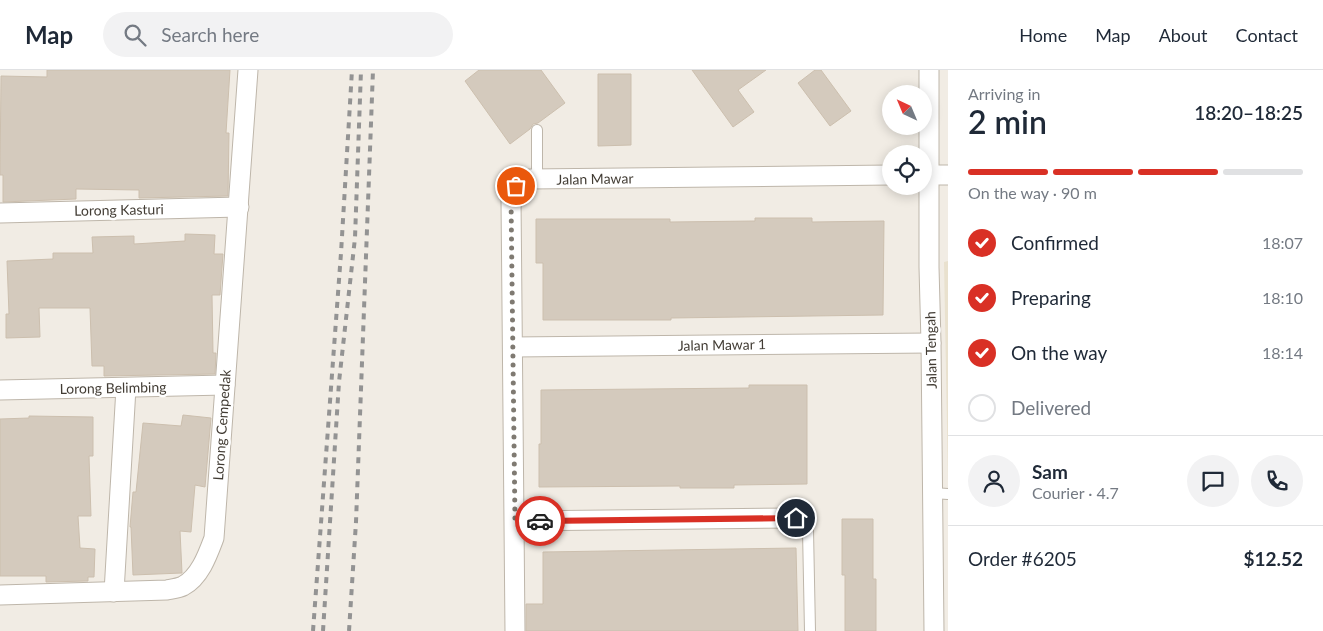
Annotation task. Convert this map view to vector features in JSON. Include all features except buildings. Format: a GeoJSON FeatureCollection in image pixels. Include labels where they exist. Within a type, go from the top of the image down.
{"type":"FeatureCollection","features":[{"type":"Feature","properties":{"kind":"street","name":"Lorong Cempedak"},"geometry":{"type":"LineString","coordinates":[[0,595],[167,590],[184,586],[197,573],[207,557],[214,538],[248,70]]}},
{"type":"Feature","properties":{"kind":"street","name":"Jalan Tengah"},"geometry":{"type":"LineString","coordinates":[[929,70],[934,175],[929,267],[931,343],[940,494],[934,631]]}},
{"type":"Feature","properties":{"kind":"street","name":"Jalan Mawar"},"geometry":{"type":"LineString","coordinates":[[515,631],[511,199],[516,186],[530,179],[882,175]]}},
{"type":"Feature","properties":{"kind":"street","name":"Lorong Kasturi"},"geometry":{"type":"LineString","coordinates":[[0,213],[239,207]]}},
{"type":"Feature","properties":{"kind":"street","name":"Jalan Mawar 1"},"geometry":{"type":"LineString","coordinates":[[513,347],[931,343]]}},
{"type":"Feature","properties":{"kind":"street","name":"Lorong Belimbing"},"geometry":{"type":"LineString","coordinates":[[0,390],[225,385]]}},
{"type":"Feature","properties":{"kind":"street"},"geometry":{"type":"LineString","coordinates":[[114,592],[126,388]]}},
{"type":"Feature","properties":{"kind":"street"},"geometry":{"type":"LineString","coordinates":[[515,521],[796,518]]}},
{"type":"Feature","properties":{"kind":"lane"},"geometry":{"type":"LineString","coordinates":[[537,130],[537,179]]}},
{"type":"Feature","properties":{"kind":"lane"},"geometry":{"type":"LineString","coordinates":[[796,518],[808,530],[810,631]]}},
{"type":"Feature","properties":{"kind":"shaded area"},"geometry":{"type":"Polygon","coordinates":[[[948,261],[948,481],[944,262],[948,261]]]}},
{"type":"Feature","properties":{"kind":"railway"},"geometry":{"type":"LineString","coordinates":[[313,631],[341,253],[352,70]]}},
{"type":"Feature","properties":{"kind":"railway"},"geometry":{"type":"LineString","coordinates":[[323,631],[339,382],[355,238],[361,70]]}},
{"type":"Feature","properties":{"kind":"railway"},"geometry":{"type":"LineString","coordinates":[[349,631],[356,522],[373,70]]}},
{"type":"Feature","properties":{"kind":"way so far"},"geometry":{"type":"LineString","coordinates":[[516,186],[511,199],[515,521],[540,521]]}},
{"type":"Feature","properties":{"kind":"route"},"geometry":{"type":"LineString","coordinates":[[540,521],[796,518]]}}]}
